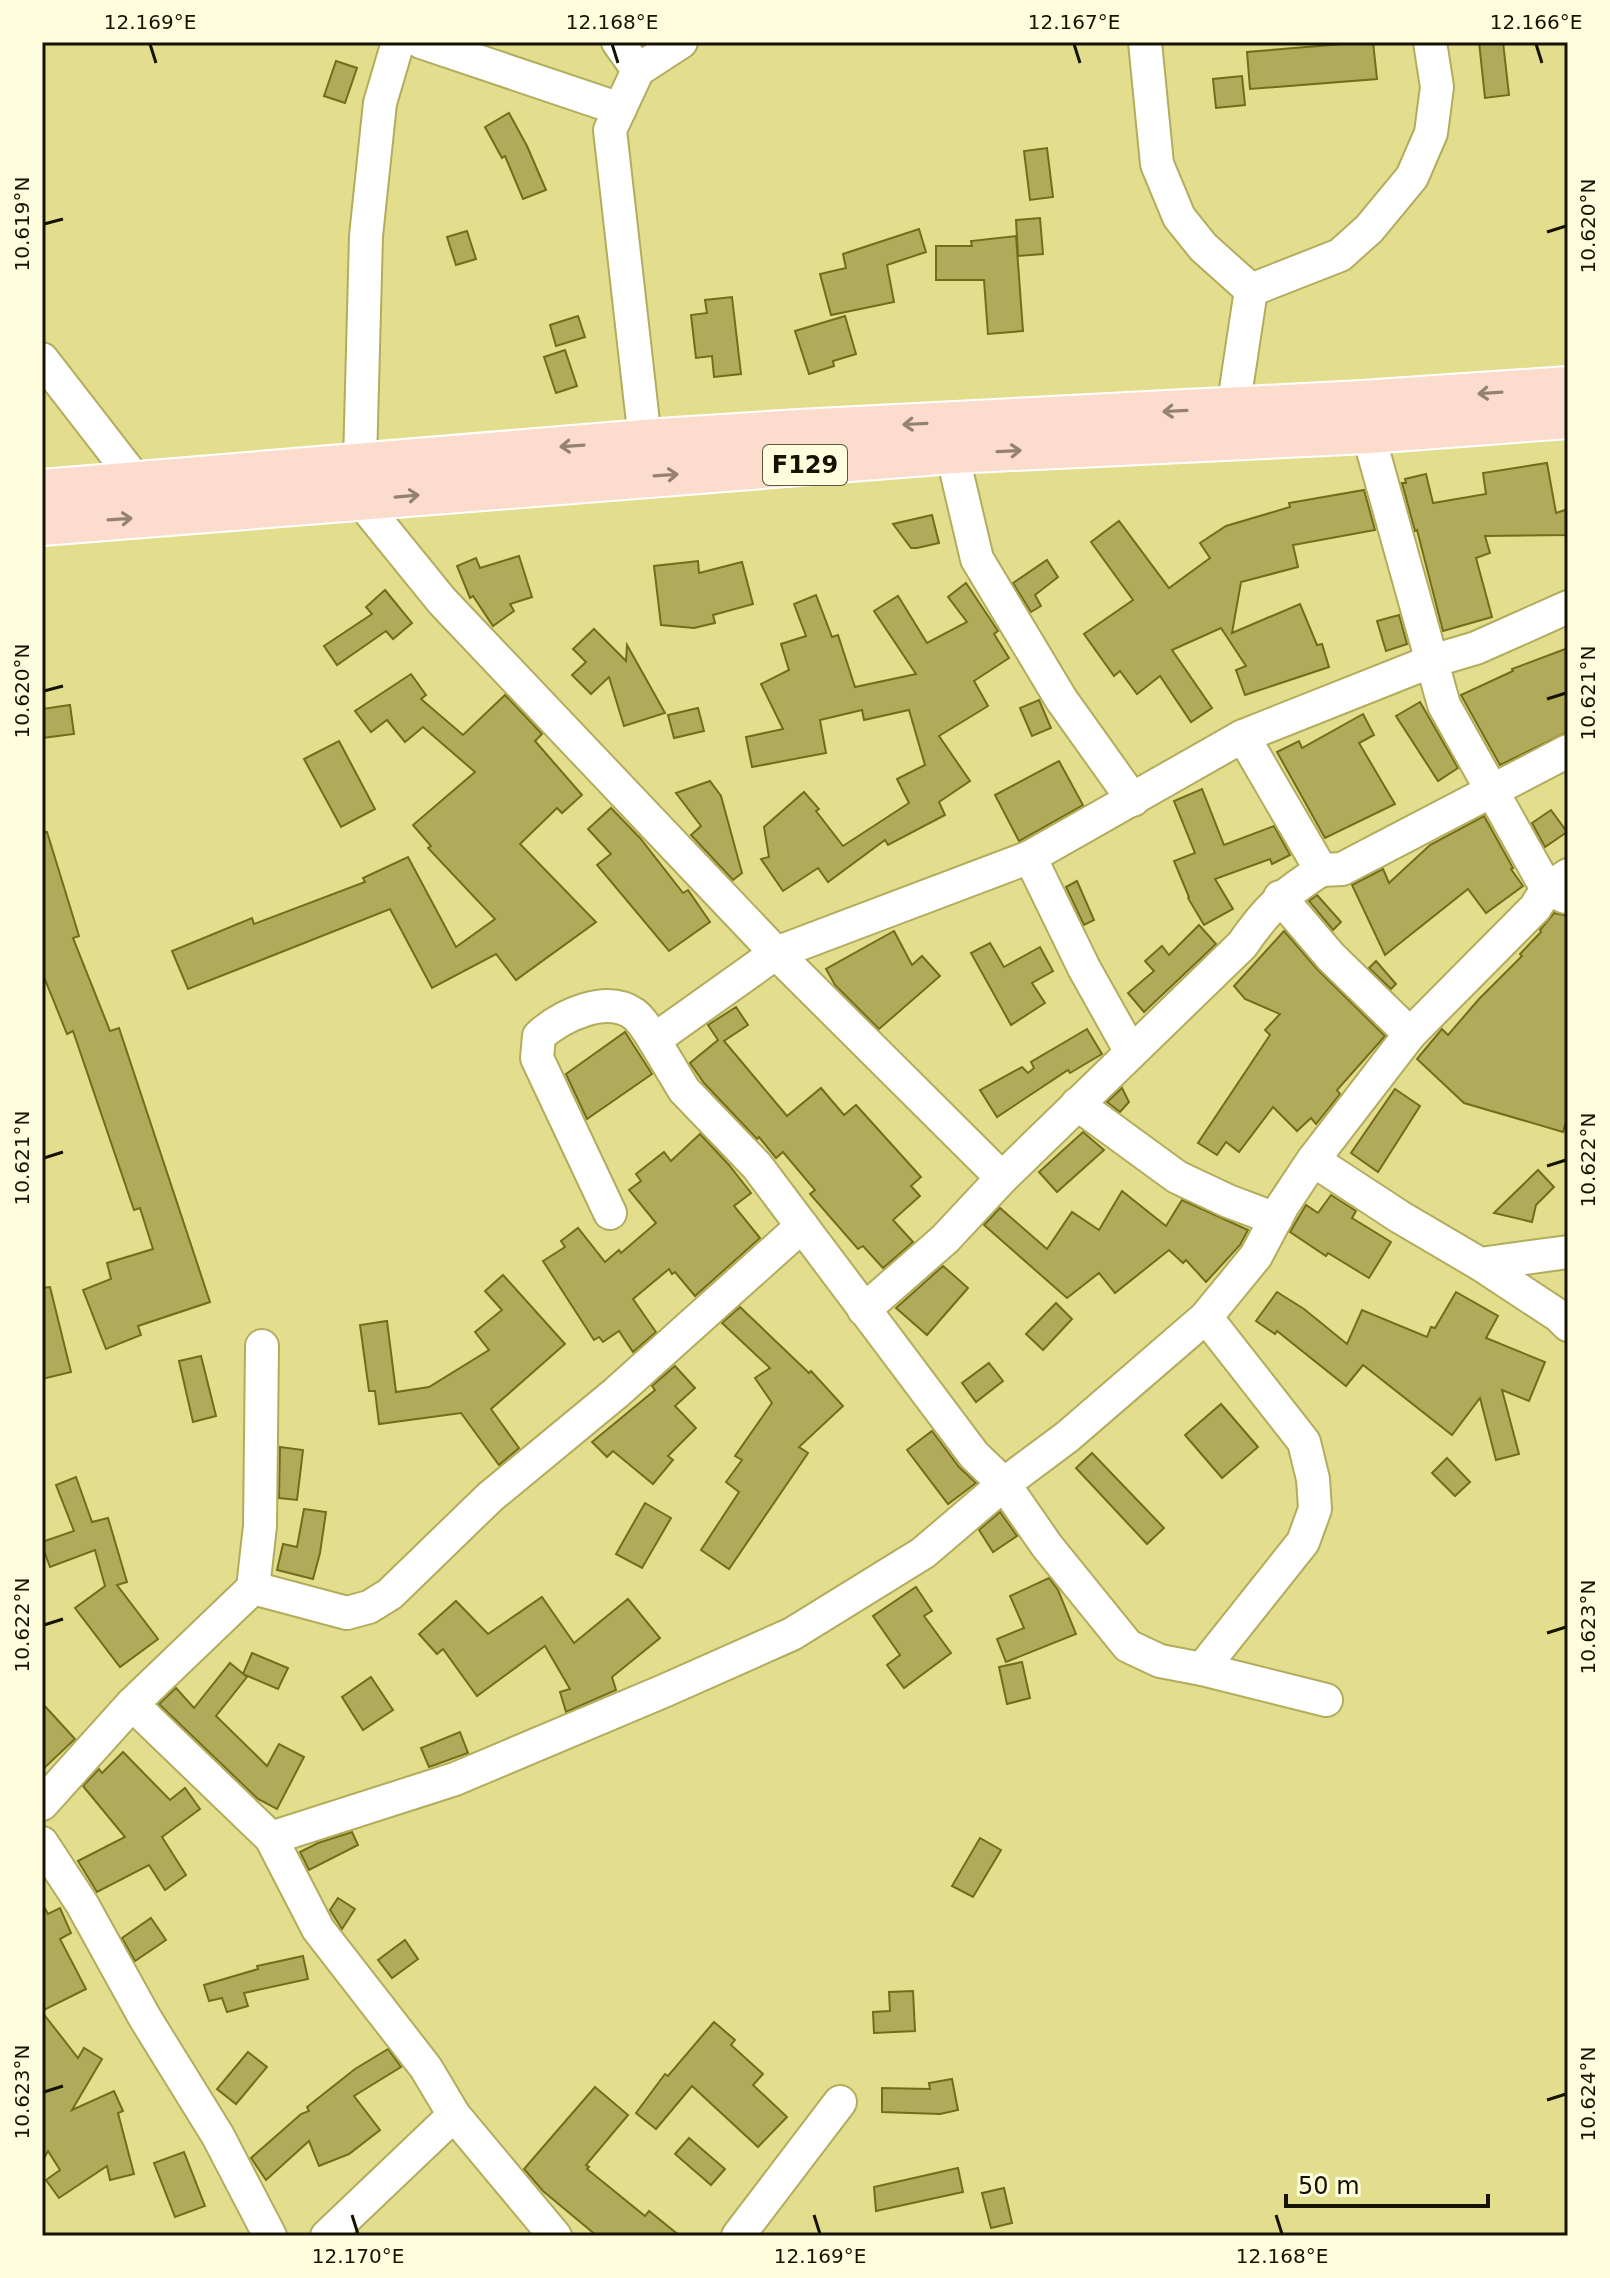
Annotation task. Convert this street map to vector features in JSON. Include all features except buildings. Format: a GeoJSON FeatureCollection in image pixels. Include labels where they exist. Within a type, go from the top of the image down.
{"type":"FeatureCollection","features":[{"type":"Feature","properties":{"kind":"main road","name":"F129"},"geometry":{"type":"LineString","coordinates":[[42,490],[138,483],[360,481],[952,453],[1568,387]]}},
{"type":"Feature","properties":{"kind":"main road","name":"F129"},"geometry":{"type":"LineString","coordinates":[[42,525],[645,440],[1229,424],[1368,433],[1568,418]]}},
{"type":"Feature","properties":{"kind":"street"},"geometry":{"type":"LineString","coordinates":[[398,42],[380,103],[366,236],[360,481],[442,601],[776,953],[1002,1178]]}},
{"type":"Feature","properties":{"kind":"street"},"geometry":{"type":"LineString","coordinates":[[421,42],[620,109]]}},
{"type":"Feature","properties":{"kind":"street"},"geometry":{"type":"LineString","coordinates":[[618,42],[638,70]]}},
{"type":"Feature","properties":{"kind":"street"},"geometry":{"type":"LineString","coordinates":[[645,440],[610,130],[638,70],[681,42]]}},
{"type":"Feature","properties":{"kind":"street"},"geometry":{"type":"LineString","coordinates":[[1145,42],[1157,164],[1179,217],[1203,247],[1251,290]]}},
{"type":"Feature","properties":{"kind":"street"},"geometry":{"type":"LineString","coordinates":[[1251,290],[1340,255],[1369,229],[1412,177],[1431,133],[1437,87],[1430,42]]}},
{"type":"Feature","properties":{"kind":"street"},"geometry":{"type":"LineString","coordinates":[[1229,424],[1251,290]]}},
{"type":"Feature","properties":{"kind":"street"},"geometry":{"type":"LineString","coordinates":[[42,359],[138,483]]}},
{"type":"Feature","properties":{"kind":"street"},"geometry":{"type":"LineString","coordinates":[[271,1838],[455,1779],[792,1634],[923,1553],[1004,1484],[1067,1437],[1206,1317],[1256,1256],[1313,1160],[1410,1034],[1535,908],[1561,887],[1491,790],[1444,705],[1368,433]]}},
{"type":"Feature","properties":{"kind":"street"},"geometry":{"type":"LineString","coordinates":[[952,453],[977,559],[1061,699],[1133,800]]}},
{"type":"Feature","properties":{"kind":"street"},"geometry":{"type":"LineString","coordinates":[[654,1040],[776,953],[1030,857],[1243,736],[1432,661],[1476,648],[1568,607]]}},
{"type":"Feature","properties":{"kind":"street"},"geometry":{"type":"LineString","coordinates":[[1243,736],[1321,870]]}},
{"type":"Feature","properties":{"kind":"street"},"geometry":{"type":"LineString","coordinates":[[864,1310],[945,1239],[984,1201],[1002,1178],[1242,945],[1280,897],[1321,870],[1342,869],[1568,751]]}},
{"type":"Feature","properties":{"kind":"street"},"geometry":{"type":"LineString","coordinates":[[1030,857],[1084,968],[1131,1052]]}},
{"type":"Feature","properties":{"kind":"street"},"geometry":{"type":"LineString","coordinates":[[1280,897],[1331,957],[1410,1034]]}},
{"type":"Feature","properties":{"kind":"street"},"geometry":{"type":"LineString","coordinates":[[610,1213],[537,1058],[537,1040],[559,1019],[587,1009],[610,1007],[636,1015],[684,1090],[757,1166],[974,1455],[1004,1484],[1047,1546],[1128,1646],[1160,1661],[1326,1700]]}},
{"type":"Feature","properties":{"kind":"street"},"geometry":{"type":"LineString","coordinates":[[1077,1104],[1177,1177],[1276,1219]]}},
{"type":"Feature","properties":{"kind":"street"},"geometry":{"type":"LineString","coordinates":[[1313,1160],[1480,1264],[1568,1325]]}},
{"type":"Feature","properties":{"kind":"street"},"geometry":{"type":"LineString","coordinates":[[253,1588],[347,1613],[369,1607],[390,1594],[490,1497],[626,1384],[802,1226]]}},
{"type":"Feature","properties":{"kind":"street"},"geometry":{"type":"LineString","coordinates":[[1480,1264],[1568,1252]]}},
{"type":"Feature","properties":{"kind":"street"},"geometry":{"type":"LineString","coordinates":[[1202,1669],[1303,1542],[1315,1509],[1313,1479],[1304,1442],[1206,1317]]}},
{"type":"Feature","properties":{"kind":"street"},"geometry":{"type":"LineString","coordinates":[[42,1804],[132,1704],[253,1588],[262,1485],[262,1346]]}},
{"type":"Feature","properties":{"kind":"street"},"geometry":{"type":"LineString","coordinates":[[132,1704],[271,1838],[318,1929],[426,2068],[454,2115],[555,2236]]}},
{"type":"Feature","properties":{"kind":"street"},"geometry":{"type":"LineString","coordinates":[[42,1843],[82,1904],[145,2018],[218,2136],[270,2236]]}},
{"type":"Feature","properties":{"kind":"street"},"geometry":{"type":"LineString","coordinates":[[738,2236],[840,2102]]}},
{"type":"Feature","properties":{"kind":"street"},"geometry":{"type":"LineString","coordinates":[[327,2236],[454,2115]]}}]}
